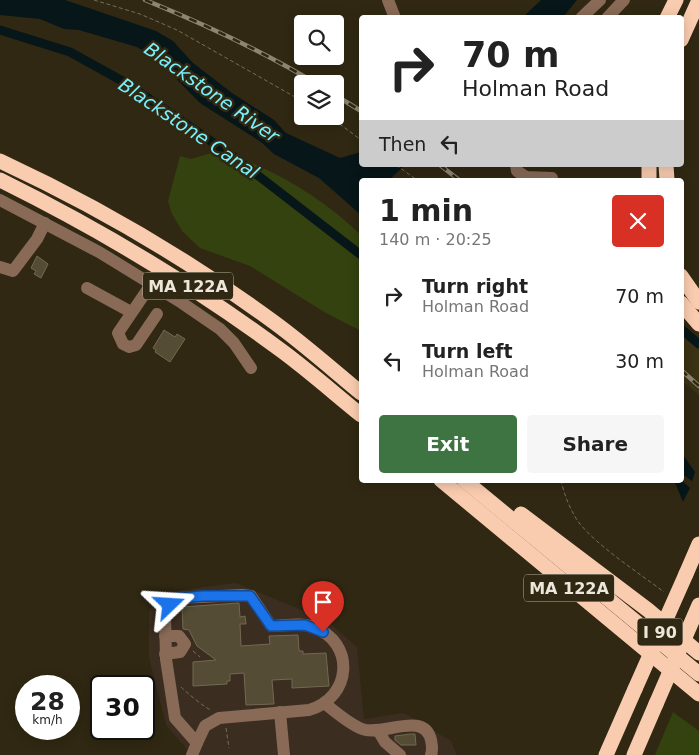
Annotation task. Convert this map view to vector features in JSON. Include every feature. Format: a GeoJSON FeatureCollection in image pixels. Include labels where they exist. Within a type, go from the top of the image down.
{"type":"FeatureCollection","features":[{"type":"Feature","properties":{"kind":"highway"},"geometry":{"type":"LineString","coordinates":[[669,15],[676,0]]}},
{"type":"Feature","properties":{"kind":"highway"},"geometry":{"type":"LineString","coordinates":[[684,33],[699,0]]}},
{"type":"Feature","properties":{"kind":"highway","name":"MA 122A"},"geometry":{"type":"LineString","coordinates":[[0,161],[61,189],[133,228],[276,324],[359,391]]}},
{"type":"Feature","properties":{"kind":"highway","name":"MA 122A"},"geometry":{"type":"LineString","coordinates":[[0,180],[82,221],[165,271],[284,352],[359,414]]}},
{"type":"Feature","properties":{"kind":"highway"},"geometry":{"type":"LineString","coordinates":[[684,280],[699,302]]}},
{"type":"Feature","properties":{"kind":"highway"},"geometry":{"type":"LineString","coordinates":[[684,306],[699,324]]}},
{"type":"Feature","properties":{"kind":"highway","name":"MA 122A"},"geometry":{"type":"LineString","coordinates":[[445,483],[699,694]]}},
{"type":"Feature","properties":{"kind":"highway","name":"MA 122A"},"geometry":{"type":"LineString","coordinates":[[468,483],[699,674]]}},
{"type":"Feature","properties":{"kind":"highway"},"geometry":{"type":"LineString","coordinates":[[483,483],[648,610],[699,653]]}},
{"type":"Feature","properties":{"kind":"highway","name":"I 90"},"geometry":{"type":"LineString","coordinates":[[606,755],[699,544]]}},
{"type":"Feature","properties":{"kind":"highway","name":"I 90"},"geometry":{"type":"LineString","coordinates":[[634,755],[699,605]]}},
{"type":"Feature","properties":{"kind":"street"},"geometry":{"type":"LineString","coordinates":[[388,0],[394,15]]}},
{"type":"Feature","properties":{"kind":"street"},"geometry":{"type":"LineString","coordinates":[[584,15],[600,0]]}},
{"type":"Feature","properties":{"kind":"street"},"geometry":{"type":"LineString","coordinates":[[610,15],[624,0]]}},
{"type":"Feature","properties":{"kind":"street"},"geometry":{"type":"LineString","coordinates":[[516,167],[517,171],[526,177],[552,174]]}},
{"type":"Feature","properties":{"kind":"street"},"geometry":{"type":"LineString","coordinates":[[0,200],[152,283],[220,330],[234,343],[251,368]]}},
{"type":"Feature","properties":{"kind":"street"},"geometry":{"type":"LineString","coordinates":[[0,267],[13,271],[25,257],[45,223]]}},
{"type":"Feature","properties":{"kind":"street"},"geometry":{"type":"LineString","coordinates":[[152,283],[118,333],[123,344],[129,347],[136,345],[157,314]]}},
{"type":"Feature","properties":{"kind":"street"},"geometry":{"type":"LineString","coordinates":[[87,288],[131,312]]}},
{"type":"Feature","properties":{"kind":"street"},"geometry":{"type":"LineString","coordinates":[[250,596],[271,626],[310,626],[323,632],[334,643],[344,664],[344,674],[335,692],[324,703],[309,710],[216,719],[202,730],[194,749],[175,718],[165,654],[165,614],[170,605],[178,598],[250,596]]}},
{"type":"Feature","properties":{"kind":"street"},"geometry":{"type":"LineString","coordinates":[[165,636],[179,636],[185,644],[180,652],[165,654]]}},
{"type":"Feature","properties":{"kind":"street"},"geometry":{"type":"LineString","coordinates":[[324,703],[363,730],[379,732],[400,726],[421,727],[429,733],[433,748],[431,755]]}},
{"type":"Feature","properties":{"kind":"street"},"geometry":{"type":"LineString","coordinates":[[280,712],[284,755]]}},
{"type":"Feature","properties":{"kind":"street"},"geometry":{"type":"LineString","coordinates":[[379,732],[385,742],[400,755]]}},
{"type":"Feature","properties":{"kind":"path"},"geometry":{"type":"LineString","coordinates":[[94,0],[140,14],[177,30],[294,96]]}},
{"type":"Feature","properties":{"kind":"path"},"geometry":{"type":"LineString","coordinates":[[341,125],[359,138]]}},
{"type":"Feature","properties":{"kind":"path"},"geometry":{"type":"LineString","coordinates":[[399,167],[414,178]]}},
{"type":"Feature","properties":{"kind":"path"},"geometry":{"type":"LineString","coordinates":[[562,483],[567,502],[578,521],[597,540],[665,593]]}},
{"type":"Feature","properties":{"kind":"path"},"geometry":{"type":"LineString","coordinates":[[189,647],[200,657]]}},
{"type":"Feature","properties":{"kind":"path"},"geometry":{"type":"LineString","coordinates":[[180,686],[192,694],[205,708],[214,711]]}},
{"type":"Feature","properties":{"kind":"path"},"geometry":{"type":"LineString","coordinates":[[226,724],[228,748]]}},
{"type":"Feature","properties":{"kind":"shaded area"},"geometry":{"type":"Polygon","coordinates":[[[684,336],[699,349],[699,395],[684,382],[684,336]]]}},
{"type":"Feature","properties":{"kind":"shaded area"},"geometry":{"type":"Polygon","coordinates":[[[236,583],[326,620],[357,647],[364,719],[404,713],[451,741],[457,755],[192,755],[166,725],[149,657],[149,611],[168,592],[236,583]]]}},
{"type":"Feature","properties":{"kind":"green space"},"geometry":{"type":"Polygon","coordinates":[[[218,151],[257,165],[294,184],[312,196],[359,233],[359,330],[326,313],[250,266],[200,248],[182,231],[172,214],[168,201],[180,156],[191,159],[218,151]]]}},
{"type":"Feature","properties":{"kind":"green space"},"geometry":{"type":"Polygon","coordinates":[[[673,712],[699,731],[699,755],[655,755],[673,712]]]}},
{"type":"Feature","properties":{"kind":"water","name":"Blackstone River"},"geometry":{"type":"Polygon","coordinates":[[[0,0],[65,0],[156,31],[173,41],[193,63],[232,93],[274,120],[286,133],[340,158],[359,153],[359,167],[403,167],[391,178],[359,178],[359,213],[319,178],[274,154],[261,142],[200,103],[156,58],[137,47],[79,30],[64,29],[40,19],[0,15],[0,0]]]}},
{"type":"Feature","properties":{"kind":"water"},"geometry":{"type":"Polygon","coordinates":[[[541,0],[577,0],[565,15],[525,15],[541,0]]]}},
{"type":"Feature","properties":{"kind":"water"},"geometry":{"type":"Polygon","coordinates":[[[684,456],[695,472],[692,481],[684,475],[684,456]]]}},
{"type":"Feature","properties":{"kind":"water"},"geometry":{"type":"Polygon","coordinates":[[[675,483],[684,483],[690,488],[683,502],[675,483]]]}},
{"type":"Feature","properties":{"kind":"building"},"geometry":{"type":"Polygon","coordinates":[[[37,256],[48,264],[41,278],[34,274],[36,271],[31,268],[37,256]]]}},
{"type":"Feature","properties":{"kind":"building"},"geometry":{"type":"Polygon","coordinates":[[[164,330],[175,337],[177,334],[185,339],[170,362],[155,352],[156,350],[153,348],[164,330]]]}},
{"type":"Feature","properties":{"kind":"building"},"geometry":{"type":"Polygon","coordinates":[[[239,603],[240,617],[245,616],[246,624],[240,624],[241,646],[270,644],[269,636],[298,635],[299,651],[303,651],[303,654],[326,653],[329,686],[292,688],[292,679],[272,680],[274,704],[246,705],[244,673],[230,674],[230,681],[227,681],[227,684],[193,686],[193,662],[216,660],[197,646],[189,630],[183,629],[182,607],[239,603]]]}},
{"type":"Feature","properties":{"kind":"building"},"geometry":{"type":"Polygon","coordinates":[[[415,734],[416,745],[401,745],[395,740],[395,736],[415,734]]]}},
{"type":"Feature","properties":{"kind":"waterway","name":"Blackstone Canal"},"geometry":{"type":"LineString","coordinates":[[0,30],[70,52],[126,83],[234,157],[359,253]]}},
{"type":"Feature","properties":{"kind":"waterway"},"geometry":{"type":"LineString","coordinates":[[684,332],[699,344]]}},
{"type":"Feature","properties":{"kind":"railway"},"geometry":{"type":"LineString","coordinates":[[145,0],[232,39],[301,75]]}},
{"type":"Feature","properties":{"kind":"railway"},"geometry":{"type":"LineString","coordinates":[[344,101],[359,110]]}},
{"type":"Feature","properties":{"kind":"railway"},"geometry":{"type":"LineString","coordinates":[[443,167],[456,178]]}},
{"type":"Feature","properties":{"kind":"railway"},"geometry":{"type":"LineString","coordinates":[[684,373],[699,386]]}},
{"type":"Feature","properties":{"kind":"route"},"geometry":{"type":"LineString","coordinates":[[170,605],[178,598],[250,596],[271,626],[305,625],[323,632]]}}]}
